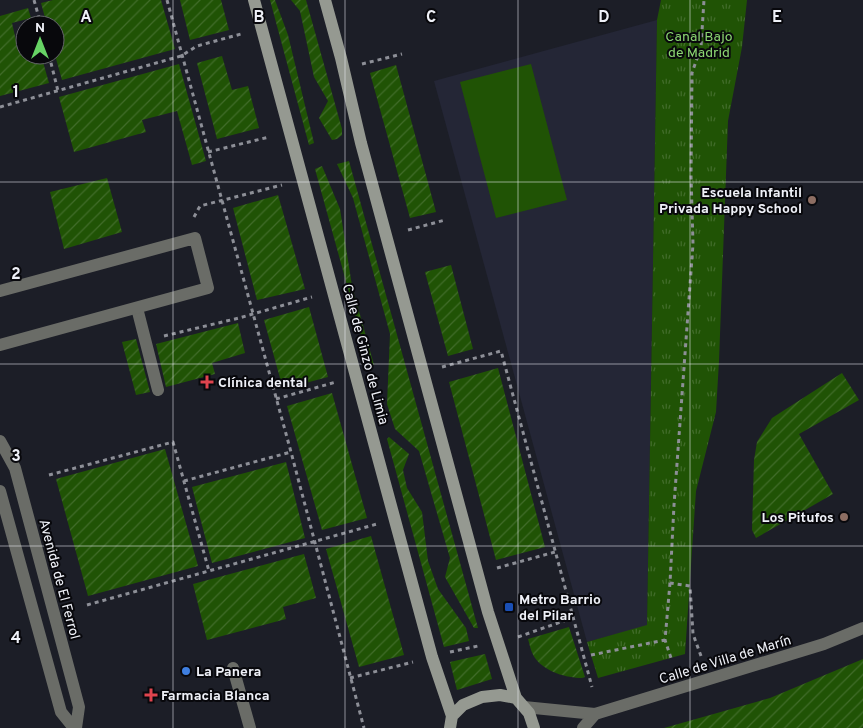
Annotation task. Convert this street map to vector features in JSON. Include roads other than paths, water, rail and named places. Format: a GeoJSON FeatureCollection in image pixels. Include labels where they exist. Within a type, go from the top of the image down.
{"type":"FeatureCollection","features":[{"type":"Feature","properties":{"kind":"main road","name":"Calle de Ginzo de Limia"},"geometry":{"type":"LineString","coordinates":[[254,0],[450,724]]}},
{"type":"Feature","properties":{"kind":"main road"},"geometry":{"type":"LineString","coordinates":[[325,0],[364,153],[488,612],[520,703],[529,713],[534,728]]}},
{"type":"Feature","properties":{"kind":"main road"},"geometry":{"type":"LineString","coordinates":[[450,724],[463,705],[482,697],[500,696],[520,703]]}},
{"type":"Feature","properties":{"kind":"street"},"geometry":{"type":"LineString","coordinates":[[0,292],[195,238],[208,288],[0,344]]}},
{"type":"Feature","properties":{"kind":"street"},"geometry":{"type":"LineString","coordinates":[[138,308],[158,390]]}},
{"type":"Feature","properties":{"kind":"street","name":"Avenida de El Ferrol"},"geometry":{"type":"LineString","coordinates":[[0,441],[15,468],[79,707],[75,728]]}},
{"type":"Feature","properties":{"kind":"street","name":"Avenida de El Ferrol"},"geometry":{"type":"LineString","coordinates":[[0,491],[61,712],[75,728]]}},
{"type":"Feature","properties":{"kind":"street","name":"Calle de Villa de Marín"},"geometry":{"type":"LineString","coordinates":[[520,703],[595,714],[824,644],[863,628]]}},
{"type":"Feature","properties":{"kind":"street"},"geometry":{"type":"LineString","coordinates":[[233,668],[250,728]]}},
{"type":"Feature","properties":{"kind":"street"},"geometry":{"type":"LineString","coordinates":[[583,728],[595,714]]}},
{"type":"Feature","properties":{"kind":"place","name":"Escuela Infantil Privada Happy School"},"geometry":{"type":"Point","coordinates":[812,200]}},
{"type":"Feature","properties":{"kind":"place","name":"Clínica dental"},"geometry":{"type":"Point","coordinates":[207,382]}},
{"type":"Feature","properties":{"kind":"place","name":"Los Pitufos"},"geometry":{"type":"Point","coordinates":[844,517]}},
{"type":"Feature","properties":{"kind":"place","name":"Metro Barrio del Pilar"},"geometry":{"type":"Point","coordinates":[509,607]}},
{"type":"Feature","properties":{"kind":"place","name":"La Panera"},"geometry":{"type":"Point","coordinates":[186,671]}},
{"type":"Feature","properties":{"kind":"place","name":"Farmacia Blanca"},"geometry":{"type":"Point","coordinates":[151,695]}},
{"type":"Feature","properties":{"kind":"park label","name":"Canal Bajo de Madrid"},"geometry":{"type":"Point","coordinates":[699,44]}}]}
